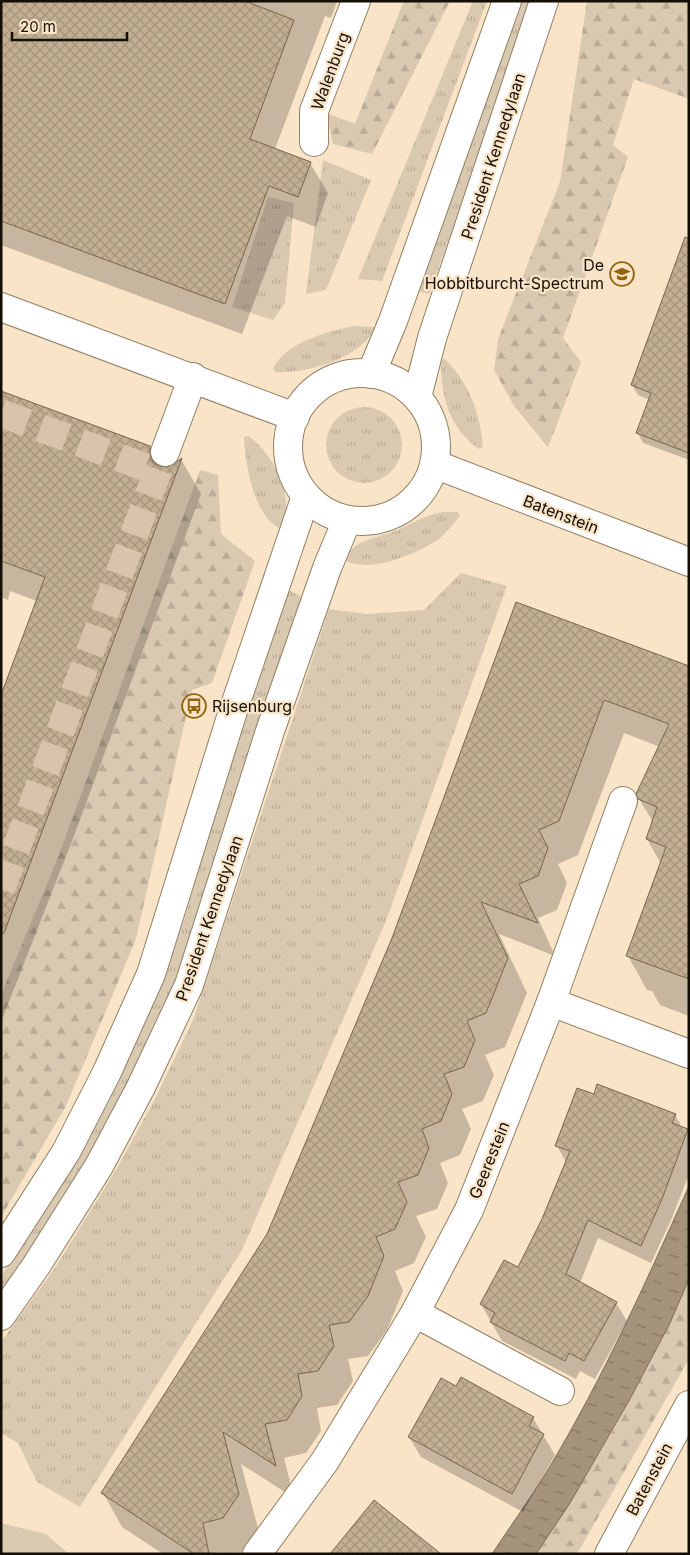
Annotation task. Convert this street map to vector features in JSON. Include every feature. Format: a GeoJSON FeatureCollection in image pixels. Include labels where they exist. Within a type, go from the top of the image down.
{"type":"FeatureCollection","features":[{"type":"Feature","properties":{"kind":"street","name":"Walenburg"},"geometry":{"type":"LineString","coordinates":[[314,142],[314,111],[356,1]]}},
{"type":"Feature","properties":{"kind":"street"},"geometry":{"type":"LineString","coordinates":[[372,374],[393,321],[507,1]]}},
{"type":"Feature","properties":{"kind":"street","name":"President Kennedylaan"},"geometry":{"type":"LineString","coordinates":[[416,397],[432,338],[544,1]]}},
{"type":"Feature","properties":{"kind":"street"},"geometry":{"type":"LineString","coordinates":[[1,307],[193,377],[295,417]]}},
{"type":"Feature","properties":{"kind":"street"},"geometry":{"type":"LineString","coordinates":[[348,374],[372,374],[392,379],[416,397],[424,406],[434,429],[436,440],[434,464],[422,490],[402,510],[375,520],[347,520],[325,511],[306,496],[292,471],[288,444],[295,417],[308,397],[326,382],[348,374]]}},
{"type":"Feature","properties":{"kind":"street"},"geometry":{"type":"LineString","coordinates":[[165,452],[193,377]]}},
{"type":"Feature","properties":{"kind":"street","name":"Batenstein"},"geometry":{"type":"LineString","coordinates":[[434,464],[689,562]]}},
{"type":"Feature","properties":{"kind":"street"},"geometry":{"type":"LineString","coordinates":[[1,1253],[66,1152],[107,1072],[150,974],[232,714],[306,496]]}},
{"type":"Feature","properties":{"kind":"street","name":"President Kennedylaan"},"geometry":{"type":"LineString","coordinates":[[1,1316],[36,1266],[100,1166],[189,985],[270,731],[327,568],[347,520]]}},
{"type":"Feature","properties":{"kind":"street","name":"Geerestein"},"geometry":{"type":"LineString","coordinates":[[257,1554],[325,1461],[415,1313],[469,1210],[551,1002],[623,801]]}},
{"type":"Feature","properties":{"kind":"street"},"geometry":{"type":"LineString","coordinates":[[551,1002],[689,1054]]}},
{"type":"Feature","properties":{"kind":"street"},"geometry":{"type":"LineString","coordinates":[[415,1313],[560,1392]]}},
{"type":"Feature","properties":{"kind":"street","name":"Batenstein"},"geometry":{"type":"LineString","coordinates":[[609,1554],[689,1405]]}},
{"type":"Feature","properties":{"kind":"green space"},"geometry":{"type":"Polygon","coordinates":[[[404,1],[450,1],[372,154],[333,144],[326,113],[355,124],[404,1]]]}},
{"type":"Feature","properties":{"kind":"green space"},"geometry":{"type":"Polygon","coordinates":[[[473,1],[487,1],[382,281],[358,279],[473,1]]]}},
{"type":"Feature","properties":{"kind":"green space"},"geometry":{"type":"Polygon","coordinates":[[[517,1],[536,1],[429,294],[417,291],[517,1]]]}},
{"type":"Feature","properties":{"kind":"green space"},"geometry":{"type":"Polygon","coordinates":[[[587,1],[689,1],[689,99],[634,79],[613,145],[628,157],[563,338],[581,362],[548,447],[514,406],[494,370],[498,339],[560,182],[587,1]]]}},
{"type":"Feature","properties":{"kind":"green space"},"geometry":{"type":"Polygon","coordinates":[[[323,160],[371,180],[326,290],[306,294],[323,160]]]}},
{"type":"Feature","properties":{"kind":"green space"},"geometry":{"type":"Polygon","coordinates":[[[268,197],[294,203],[285,303],[273,320],[232,307],[268,197]]]}},
{"type":"Feature","properties":{"kind":"green space"},"geometry":{"type":"Polygon","coordinates":[[[353,326],[374,327],[374,331],[366,341],[343,357],[315,367],[275,372],[273,368],[279,359],[297,345],[331,331],[353,326]]]}},
{"type":"Feature","properties":{"kind":"green space"},"geometry":{"type":"Polygon","coordinates":[[[445,359],[461,378],[472,399],[479,422],[483,447],[479,449],[460,431],[448,410],[441,373],[441,360],[445,359]]]}},
{"type":"Feature","properties":{"kind":"green space"},"geometry":{"type":"Polygon","coordinates":[[[364,407],[379,410],[391,418],[399,430],[402,445],[399,460],[391,472],[379,480],[364,483],[349,480],[337,472],[329,460],[326,445],[329,430],[337,418],[349,410],[364,407]]]}},
{"type":"Feature","properties":{"kind":"green space"},"geometry":{"type":"Polygon","coordinates":[[[248,436],[266,453],[280,478],[286,505],[284,517],[279,528],[263,512],[252,487],[244,437],[248,436]]]}},
{"type":"Feature","properties":{"kind":"green space"},"geometry":{"type":"Polygon","coordinates":[[[200,470],[218,475],[221,534],[255,561],[212,683],[192,690],[136,939],[66,1106],[1,1217],[1,995],[57,860],[200,470]]]}},
{"type":"Feature","properties":{"kind":"green space"},"geometry":{"type":"Polygon","coordinates":[[[443,512],[458,512],[460,516],[439,539],[419,550],[394,560],[369,565],[346,561],[353,548],[360,543],[443,512]]]}},
{"type":"Feature","properties":{"kind":"green space"},"geometry":{"type":"Polygon","coordinates":[[[461,573],[507,586],[386,921],[242,1250],[80,1507],[37,1482],[18,1443],[1,1433],[1,1342],[55,1268],[117,1168],[155,1099],[193,1020],[329,609],[367,614],[424,610],[461,573]]]}},
{"type":"Feature","properties":{"kind":"green space"},"geometry":{"type":"Polygon","coordinates":[[[288,590],[303,597],[176,979],[130,1080],[89,1160],[1,1295],[1,1277],[77,1156],[163,977],[185,917],[242,722],[288,590]]]}},
{"type":"Feature","properties":{"kind":"green space"},"geometry":{"type":"Polygon","coordinates":[[[689,1279],[689,1359],[577,1554],[536,1554],[579,1488],[619,1420],[656,1350],[689,1279]]]}},
{"type":"Feature","properties":{"kind":"green space"},"geometry":{"type":"Polygon","coordinates":[[[1,1523],[46,1534],[69,1554],[1,1554],[1,1523]]]}},
{"type":"Feature","properties":{"kind":"water"},"geometry":{"type":"Polygon","coordinates":[[[689,1186],[689,1279],[670,1323],[630,1399],[570,1503],[536,1554],[492,1554],[542,1479],[588,1399],[640,1294],[689,1186]]]}},
{"type":"Feature","properties":{"kind":"building"},"geometry":{"type":"Polygon","coordinates":[[[1,1],[245,1],[294,20],[250,139],[311,162],[298,197],[269,186],[225,304],[1,221],[1,1]]]}},
{"type":"Feature","properties":{"kind":"building"},"geometry":{"type":"Polygon","coordinates":[[[685,237],[689,238],[689,453],[636,433],[651,393],[631,385],[685,237]]]}},
{"type":"Feature","properties":{"kind":"building"},"geometry":{"type":"Polygon","coordinates":[[[1,391],[150,446],[150,455],[153,462],[159,466],[168,467],[182,458],[4,933],[1,933],[1,695],[45,577],[1,561],[1,391]]]}},
{"type":"Feature","properties":{"kind":"building"},"geometry":{"type":"Polygon","coordinates":[[[516,602],[689,666],[689,979],[626,956],[666,847],[646,839],[657,807],[638,799],[636,794],[669,724],[604,700],[559,821],[539,830],[548,848],[538,876],[519,884],[538,923],[481,902],[508,958],[486,1013],[467,1021],[475,1040],[464,1067],[444,1074],[452,1094],[441,1121],[422,1129],[429,1148],[418,1175],[398,1182],[407,1202],[395,1229],[376,1237],[384,1256],[368,1296],[349,1322],[329,1325],[334,1346],[318,1371],[298,1374],[302,1396],[287,1420],[265,1424],[276,1466],[223,1432],[239,1494],[223,1518],[203,1523],[209,1554],[194,1554],[101,1493],[267,1234],[392,938],[516,602]]]}},
{"type":"Feature","properties":{"kind":"building"},"geometry":{"type":"Polygon","coordinates":[[[597,1084],[676,1114],[672,1123],[688,1129],[662,1199],[641,1246],[588,1220],[566,1274],[617,1302],[584,1361],[569,1353],[565,1361],[490,1322],[495,1313],[480,1304],[504,1260],[518,1267],[542,1219],[570,1151],[555,1146],[577,1088],[594,1094],[597,1084]]]}},
{"type":"Feature","properties":{"kind":"building"},"geometry":{"type":"Polygon","coordinates":[[[461,1377],[534,1417],[529,1426],[544,1434],[512,1494],[408,1437],[441,1378],[456,1386],[461,1377]]]}},
{"type":"Feature","properties":{"kind":"building"},"geometry":{"type":"Polygon","coordinates":[[[374,1500],[395,1517],[441,1554],[330,1554],[374,1500]]]}},
{"type":"Feature","properties":{"kind":"tunnel"},"geometry":{"type":"LineString","coordinates":[[1,413],[158,472]]}},
{"type":"Feature","properties":{"kind":"tunnel"},"geometry":{"type":"LineString","coordinates":[[1,889],[165,452]]}},
{"type":"Feature","properties":{"kind":"place","name":"De Hobbitburcht-Spectrum"},"geometry":{"type":"Point","coordinates":[622,274]}},
{"type":"Feature","properties":{"kind":"place","name":"Rijsenburg"},"geometry":{"type":"Point","coordinates":[194,706]}}]}
